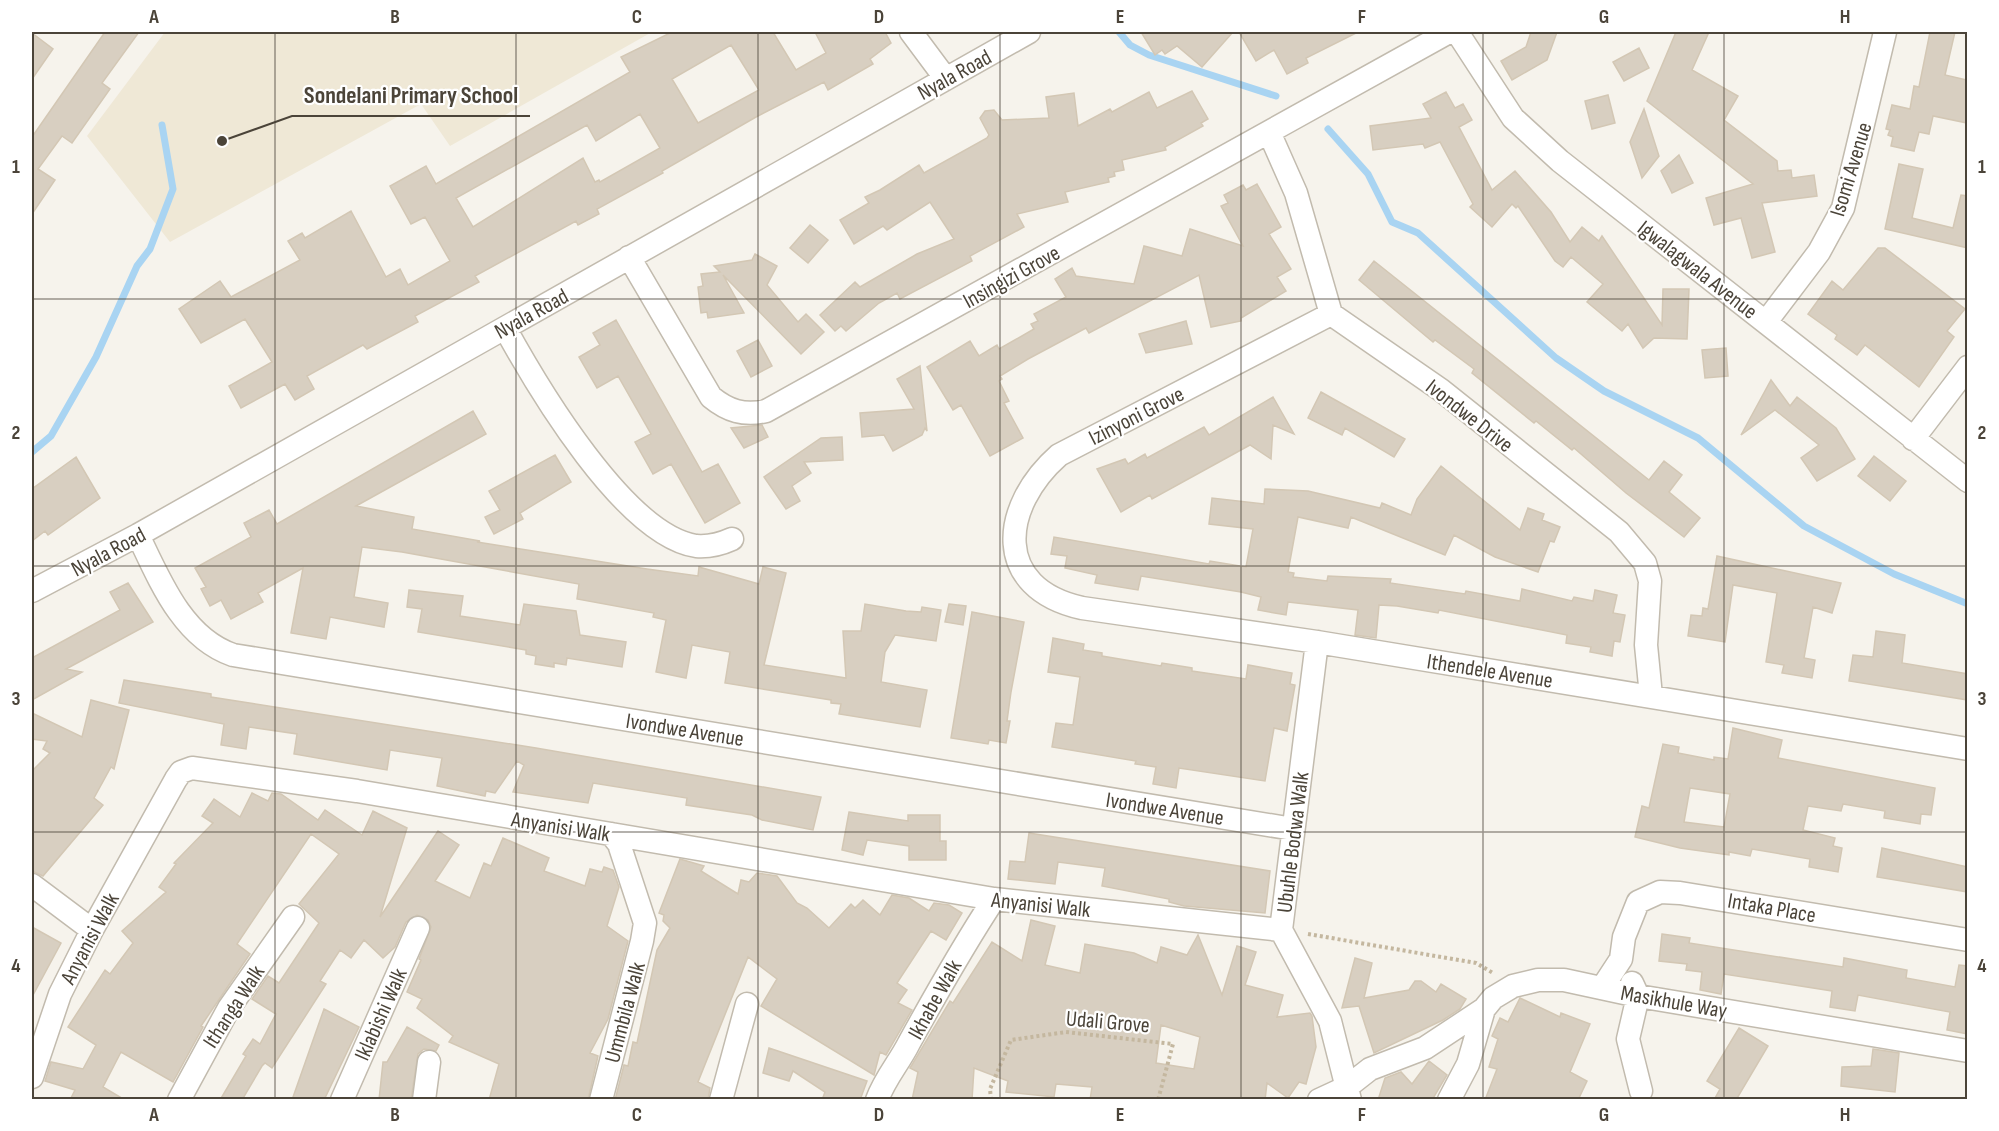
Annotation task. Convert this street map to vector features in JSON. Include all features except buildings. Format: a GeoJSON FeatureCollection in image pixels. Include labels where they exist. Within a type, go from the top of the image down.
{"type":"FeatureCollection","features":[{"type":"Feature","properties":{"kind":"street"},"geometry":{"type":"LineString","coordinates":[[911,32],[945,79]]}},
{"type":"Feature","properties":{"kind":"street","name":"Nyala Road"},"geometry":{"type":"LineString","coordinates":[[32,591],[138,535],[1029,32]]}},
{"type":"Feature","properties":{"kind":"street","name":"Insingizi Grove"},"geometry":{"type":"LineString","coordinates":[[630,257],[711,398],[734,411],[755,413],[786,400],[1449,32]]}},
{"type":"Feature","properties":{"kind":"street","name":"Igwalagwala Avenue"},"geometry":{"type":"LineString","coordinates":[[1456,32],[1513,118],[1560,161],[1968,481]]}},
{"type":"Feature","properties":{"kind":"street","name":"Isomi Avenue"},"geometry":{"type":"LineString","coordinates":[[1766,322],[1819,252],[1843,208],[1885,32]]}},
{"type":"Feature","properties":{"kind":"street"},"geometry":{"type":"LineString","coordinates":[[1269,132],[1296,193],[1331,314]]}},
{"type":"Feature","properties":{"kind":"street","name":"Izinyoni Grove"},"geometry":{"type":"LineString","coordinates":[[1024,571],[1016,553],[1014,534],[1017,513],[1032,483],[1059,455],[1331,314]]}},
{"type":"Feature","properties":{"kind":"street","name":"Ivondwe Drive"},"geometry":{"type":"LineString","coordinates":[[1331,314],[1441,390],[1619,532],[1636,550],[1645,563],[1650,581],[1646,645],[1651,696]]}},
{"type":"Feature","properties":{"kind":"street"},"geometry":{"type":"LineString","coordinates":[[505,328],[530,374],[576,443],[605,478],[646,519],[678,540],[697,546],[714,545],[732,539]]}},
{"type":"Feature","properties":{"kind":"street"},"geometry":{"type":"LineString","coordinates":[[1913,439],[1968,367]]}},
{"type":"Feature","properties":{"kind":"street","name":"Ivondwe Avenue"},"geometry":{"type":"LineString","coordinates":[[138,535],[156,573],[192,630],[206,643],[233,655],[1293,829]]}},
{"type":"Feature","properties":{"kind":"street","name":"Ithendele Avenue"},"geometry":{"type":"LineString","coordinates":[[1024,571],[1042,591],[1069,605],[1317,642],[1968,749]]}},
{"type":"Feature","properties":{"kind":"street","name":"Ubuhle Bodwa Walk"},"geometry":{"type":"LineString","coordinates":[[1317,642],[1281,930],[1330,1021],[1348,1093]]}},
{"type":"Feature","properties":{"kind":"street","name":"Anyanisi Walk"},"geometry":{"type":"LineString","coordinates":[[32,1077],[60,994],[92,930],[176,779],[186,769],[230,771],[994,899],[1281,930]]}},
{"type":"Feature","properties":{"kind":"street","name":"Ummbila Walk"},"geometry":{"type":"LineString","coordinates":[[601,1100],[645,923],[619,844],[611,834]]}},
{"type":"Feature","properties":{"kind":"street"},"geometry":{"type":"LineString","coordinates":[[32,885],[92,930]]}},
{"type":"Feature","properties":{"kind":"street","name":"Intaka Place"},"geometry":{"type":"LineString","coordinates":[[1602,987],[1621,959],[1624,937],[1638,903],[1649,895],[1660,892],[1726,899],[1968,940]]}},
{"type":"Feature","properties":{"kind":"street","name":"Ikhabe Walk"},"geometry":{"type":"LineString","coordinates":[[877,1100],[891,1070],[908,1047],[951,966],[994,899]]}},
{"type":"Feature","properties":{"kind":"street","name":"Ithanga Walk"},"geometry":{"type":"LineString","coordinates":[[179,1100],[229,1008],[293,916]]}},
{"type":"Feature","properties":{"kind":"street","name":"Iklabishi Walk"},"geometry":{"type":"LineString","coordinates":[[342,1100],[418,928]]}},
{"type":"Feature","properties":{"kind":"street"},"geometry":{"type":"LineString","coordinates":[[1621,959],[1638,996],[1628,1039],[1641,1092]]}},
{"type":"Feature","properties":{"kind":"street","name":"Masikhule Way"},"geometry":{"type":"LineString","coordinates":[[1319,1100],[1348,1093],[1371,1069],[1425,1047],[1484,1009],[1493,998],[1513,986],[1550,979],[1602,987],[1638,996],[1968,1051]]}},
{"type":"Feature","properties":{"kind":"street"},"geometry":{"type":"LineString","coordinates":[[721,1100],[747,1004]]}},
{"type":"Feature","properties":{"kind":"street"},"geometry":{"type":"LineString","coordinates":[[1449,1100],[1468,1064],[1484,1009]]}},
{"type":"Feature","properties":{"kind":"street"},"geometry":{"type":"LineString","coordinates":[[424,1100],[429,1062]]}},
{"type":"Feature","properties":{"kind":"path"},"geometry":{"type":"LineString","coordinates":[[1281,930],[1476,963],[1513,986]]}},
{"type":"Feature","properties":{"kind":"path","name":"Udali Grove"},"geometry":{"type":"LineString","coordinates":[[991,1100],[990,1089],[1011,1040],[1066,1032],[1173,1044],[1158,1100]]}},
{"type":"Feature","properties":{"kind":"shaded area"},"geometry":{"type":"Polygon","coordinates":[[[165,32],[652,32],[450,146],[421,104],[170,242],[87,136],[165,32]]]}},
{"type":"Feature","properties":{"kind":"waterway"},"geometry":{"type":"LineString","coordinates":[[1119,32],[1130,45],[1149,55],[1276,96]]}},
{"type":"Feature","properties":{"kind":"waterway"},"geometry":{"type":"LineString","coordinates":[[32,452],[51,436],[96,357],[137,266],[150,249],[173,189],[162,125]]}},
{"type":"Feature","properties":{"kind":"waterway"},"geometry":{"type":"LineString","coordinates":[[1328,129],[1368,174],[1392,222],[1418,233],[1556,358],[1604,391],[1698,438],[1804,526],[1894,574],[1968,604]]}},
{"type":"Feature","properties":{"kind":"place","name":"Sondelani Primary School"},"geometry":{"type":"Point","coordinates":[222,141]}}]}
